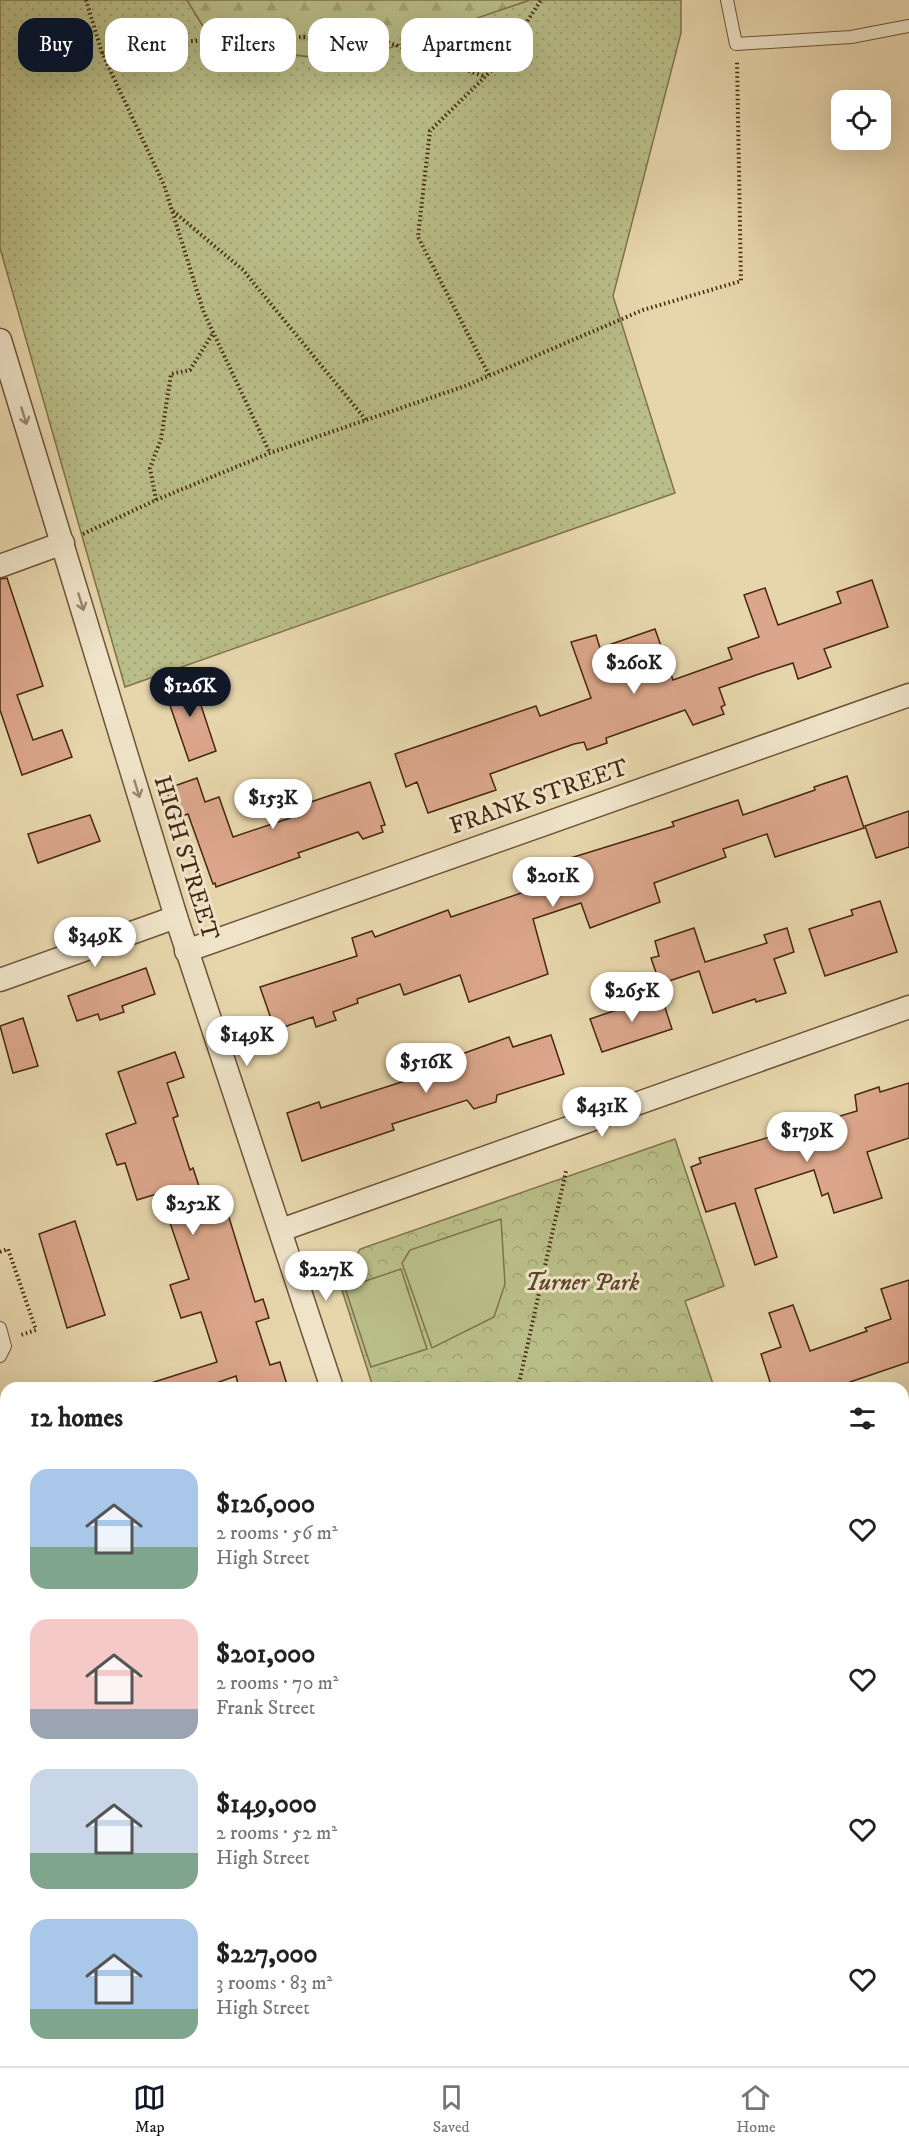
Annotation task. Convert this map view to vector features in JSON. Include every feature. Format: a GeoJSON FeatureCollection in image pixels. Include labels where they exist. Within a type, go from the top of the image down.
{"type":"FeatureCollection","features":[{"type":"Feature","properties":{"kind":"street","name":"HIGH STREET"},"geometry":{"type":"LineString","coordinates":[[0,340],[186,951],[330,1382]]}},
{"type":"Feature","properties":{"kind":"street"},"geometry":{"type":"LineString","coordinates":[[0,566],[63,543]]}},
{"type":"Feature","properties":{"kind":"street","name":"FRANK STREET"},"geometry":{"type":"LineString","coordinates":[[186,951],[909,695]]}},
{"type":"Feature","properties":{"kind":"street"},"geometry":{"type":"LineString","coordinates":[[0,980],[176,917]]}},
{"type":"Feature","properties":{"kind":"street"},"geometry":{"type":"LineString","coordinates":[[281,1230],[909,1007]]}},
{"type":"Feature","properties":{"kind":"lane"},"geometry":{"type":"LineString","coordinates":[[727,0],[736,44],[851,37],[909,26]]}},
{"type":"Feature","properties":{"kind":"lane"},"geometry":{"type":"LineString","coordinates":[[0,1328],[5,1346],[0,1356]]}},
{"type":"Feature","properties":{"kind":"path"},"geometry":{"type":"LineString","coordinates":[[86,0],[102,54],[164,185],[204,313],[270,453]]}},
{"type":"Feature","properties":{"kind":"path"},"geometry":{"type":"LineString","coordinates":[[489,375],[418,237],[430,131],[502,60],[541,0]]}},
{"type":"Feature","properties":{"kind":"path"},"geometry":{"type":"LineString","coordinates":[[102,54],[166,43],[246,37],[373,37],[486,77]]}},
{"type":"Feature","properties":{"kind":"path"},"geometry":{"type":"LineString","coordinates":[[63,543],[156,500],[270,453],[489,375],[643,310],[741,281],[736,44]]}},
{"type":"Feature","properties":{"kind":"path"},"geometry":{"type":"LineString","coordinates":[[172,211],[243,270],[366,420]]}},
{"type":"Feature","properties":{"kind":"path"},"geometry":{"type":"LineString","coordinates":[[156,500],[150,468],[161,439],[171,374],[190,370],[213,333]]}},
{"type":"Feature","properties":{"kind":"path"},"geometry":{"type":"LineString","coordinates":[[519,1382],[566,1171]]}},
{"type":"Feature","properties":{"kind":"path"},"geometry":{"type":"LineString","coordinates":[[0,1252],[8,1249],[36,1330],[4,1341]]}},
{"type":"Feature","properties":{"kind":"green space"},"geometry":{"type":"Polygon","coordinates":[[[0,0],[187,0],[200,21],[200,72],[296,72],[296,55],[308,57],[308,72],[389,72],[389,48],[401,44],[401,72],[533,72],[533,18],[477,18],[530,0],[681,0],[681,33],[613,296],[675,493],[125,687],[0,248],[0,0]]]}},
{"type":"Feature","properties":{"kind":"green space"},"geometry":{"type":"Polygon","coordinates":[[[187,0],[530,0],[477,18],[401,18],[401,44],[389,48],[389,18],[308,18],[308,57],[296,55],[296,18],[200,18],[200,21],[187,0]]]}},
{"type":"Feature","properties":{"kind":"green space","name":"Turner Park"},"geometry":{"type":"Polygon","coordinates":[[[675,1139],[724,1286],[685,1301],[712,1382],[371,1382],[341,1287],[360,1249],[675,1139]]]}},
{"type":"Feature","properties":{"kind":"green space"},"geometry":{"type":"Polygon","coordinates":[[[501,1219],[505,1284],[494,1317],[432,1348],[402,1263],[410,1250],[501,1219]]]}},
{"type":"Feature","properties":{"kind":"green space"},"geometry":{"type":"Polygon","coordinates":[[[401,1269],[427,1349],[371,1367],[345,1288],[401,1269]]]}},
{"type":"Feature","properties":{"kind":"building"},"geometry":{"type":"Polygon","coordinates":[[[7,578],[43,686],[17,695],[33,740],[62,730],[72,757],[22,775],[0,710],[0,579],[7,578]]]}},
{"type":"Feature","properties":{"kind":"building"},"geometry":{"type":"Polygon","coordinates":[[[872,580],[888,627],[824,649],[831,667],[798,679],[793,663],[719,688],[725,705],[721,707],[724,714],[693,725],[685,710],[606,738],[607,743],[587,750],[584,742],[574,744],[490,774],[496,790],[428,813],[417,782],[406,787],[395,754],[536,706],[540,716],[591,698],[571,642],[596,635],[600,648],[655,629],[673,680],[732,659],[728,648],[759,637],[744,595],[765,588],[778,625],[841,603],[837,592],[872,580]]]}},
{"type":"Feature","properties":{"kind":"building"},"geometry":{"type":"Polygon","coordinates":[[[191,675],[216,751],[189,761],[163,685],[191,675]]]}},
{"type":"Feature","properties":{"kind":"building"},"geometry":{"type":"Polygon","coordinates":[[[847,776],[864,828],[775,857],[767,834],[723,849],[726,857],[654,883],[660,902],[590,928],[581,903],[533,919],[548,974],[469,1002],[460,975],[404,995],[400,984],[357,999],[358,1003],[333,1012],[336,1020],[316,1027],[313,1017],[275,1030],[260,987],[357,956],[352,938],[372,931],[375,937],[448,910],[451,917],[527,891],[526,885],[568,871],[564,860],[674,826],[672,822],[738,800],[743,815],[815,790],[814,787],[847,776]]]}},
{"type":"Feature","properties":{"kind":"building"},"geometry":{"type":"Polygon","coordinates":[[[197,778],[205,802],[219,797],[233,837],[290,818],[287,810],[370,782],[385,825],[381,826],[383,832],[363,839],[358,832],[298,853],[300,857],[216,887],[188,814],[176,818],[166,789],[197,778]]]}},
{"type":"Feature","properties":{"kind":"building"},"geometry":{"type":"Polygon","coordinates":[[[909,811],[909,847],[876,858],[865,826],[909,811]]]}},
{"type":"Feature","properties":{"kind":"building"},"geometry":{"type":"Polygon","coordinates":[[[90,815],[100,841],[38,863],[28,834],[90,815]]]}},
{"type":"Feature","properties":{"kind":"building"},"geometry":{"type":"Polygon","coordinates":[[[880,901],[897,952],[825,976],[809,929],[853,915],[851,910],[880,901]]]}},
{"type":"Feature","properties":{"kind":"building"},"geometry":{"type":"Polygon","coordinates":[[[694,928],[705,962],[767,943],[764,935],[787,928],[794,952],[774,959],[786,993],[756,1002],[755,999],[713,1013],[699,971],[660,984],[651,958],[659,956],[655,941],[694,928]]]}},
{"type":"Feature","properties":{"kind":"building"},"geometry":{"type":"Polygon","coordinates":[[[146,968],[155,994],[122,1006],[124,1012],[100,1020],[98,1014],[77,1021],[68,996],[146,968]]]}},
{"type":"Feature","properties":{"kind":"building"},"geometry":{"type":"Polygon","coordinates":[[[660,992],[672,1029],[602,1052],[590,1019],[634,1004],[633,1002],[660,992]]]}},
{"type":"Feature","properties":{"kind":"building"},"geometry":{"type":"Polygon","coordinates":[[[23,1018],[38,1066],[13,1073],[0,1026],[23,1018]]]}},
{"type":"Feature","properties":{"kind":"building"},"geometry":{"type":"Polygon","coordinates":[[[551,1035],[564,1074],[497,1095],[496,1102],[474,1109],[467,1100],[392,1124],[394,1130],[302,1161],[287,1113],[319,1102],[321,1108],[414,1078],[412,1072],[509,1037],[513,1047],[551,1035]]]}},
{"type":"Feature","properties":{"kind":"building"},"geometry":{"type":"Polygon","coordinates":[[[175,1052],[184,1077],[167,1083],[178,1116],[173,1118],[190,1170],[193,1168],[209,1217],[227,1211],[255,1302],[263,1299],[269,1318],[256,1322],[270,1365],[280,1362],[286,1382],[238,1382],[236,1376],[219,1382],[154,1382],[217,1362],[201,1312],[181,1318],[170,1285],[189,1279],[160,1193],[137,1200],[125,1163],[117,1165],[106,1134],[136,1123],[118,1072],[175,1052]]]}},
{"type":"Feature","properties":{"kind":"building"},"geometry":{"type":"Polygon","coordinates":[[[909,1083],[909,1138],[867,1152],[882,1198],[834,1213],[828,1193],[822,1196],[814,1170],[755,1189],[777,1257],[755,1265],[735,1203],[706,1212],[691,1167],[701,1163],[699,1158],[857,1111],[855,1095],[879,1087],[880,1092],[909,1083]]]}},
{"type":"Feature","properties":{"kind":"building"},"geometry":{"type":"Polygon","coordinates":[[[75,1221],[105,1315],[67,1328],[39,1234],[75,1221]]]}},
{"type":"Feature","properties":{"kind":"building"},"geometry":{"type":"Polygon","coordinates":[[[909,1280],[909,1362],[850,1382],[770,1382],[761,1354],[781,1347],[769,1313],[793,1305],[810,1351],[867,1331],[865,1328],[891,1319],[881,1289],[909,1280]]]}}]}
